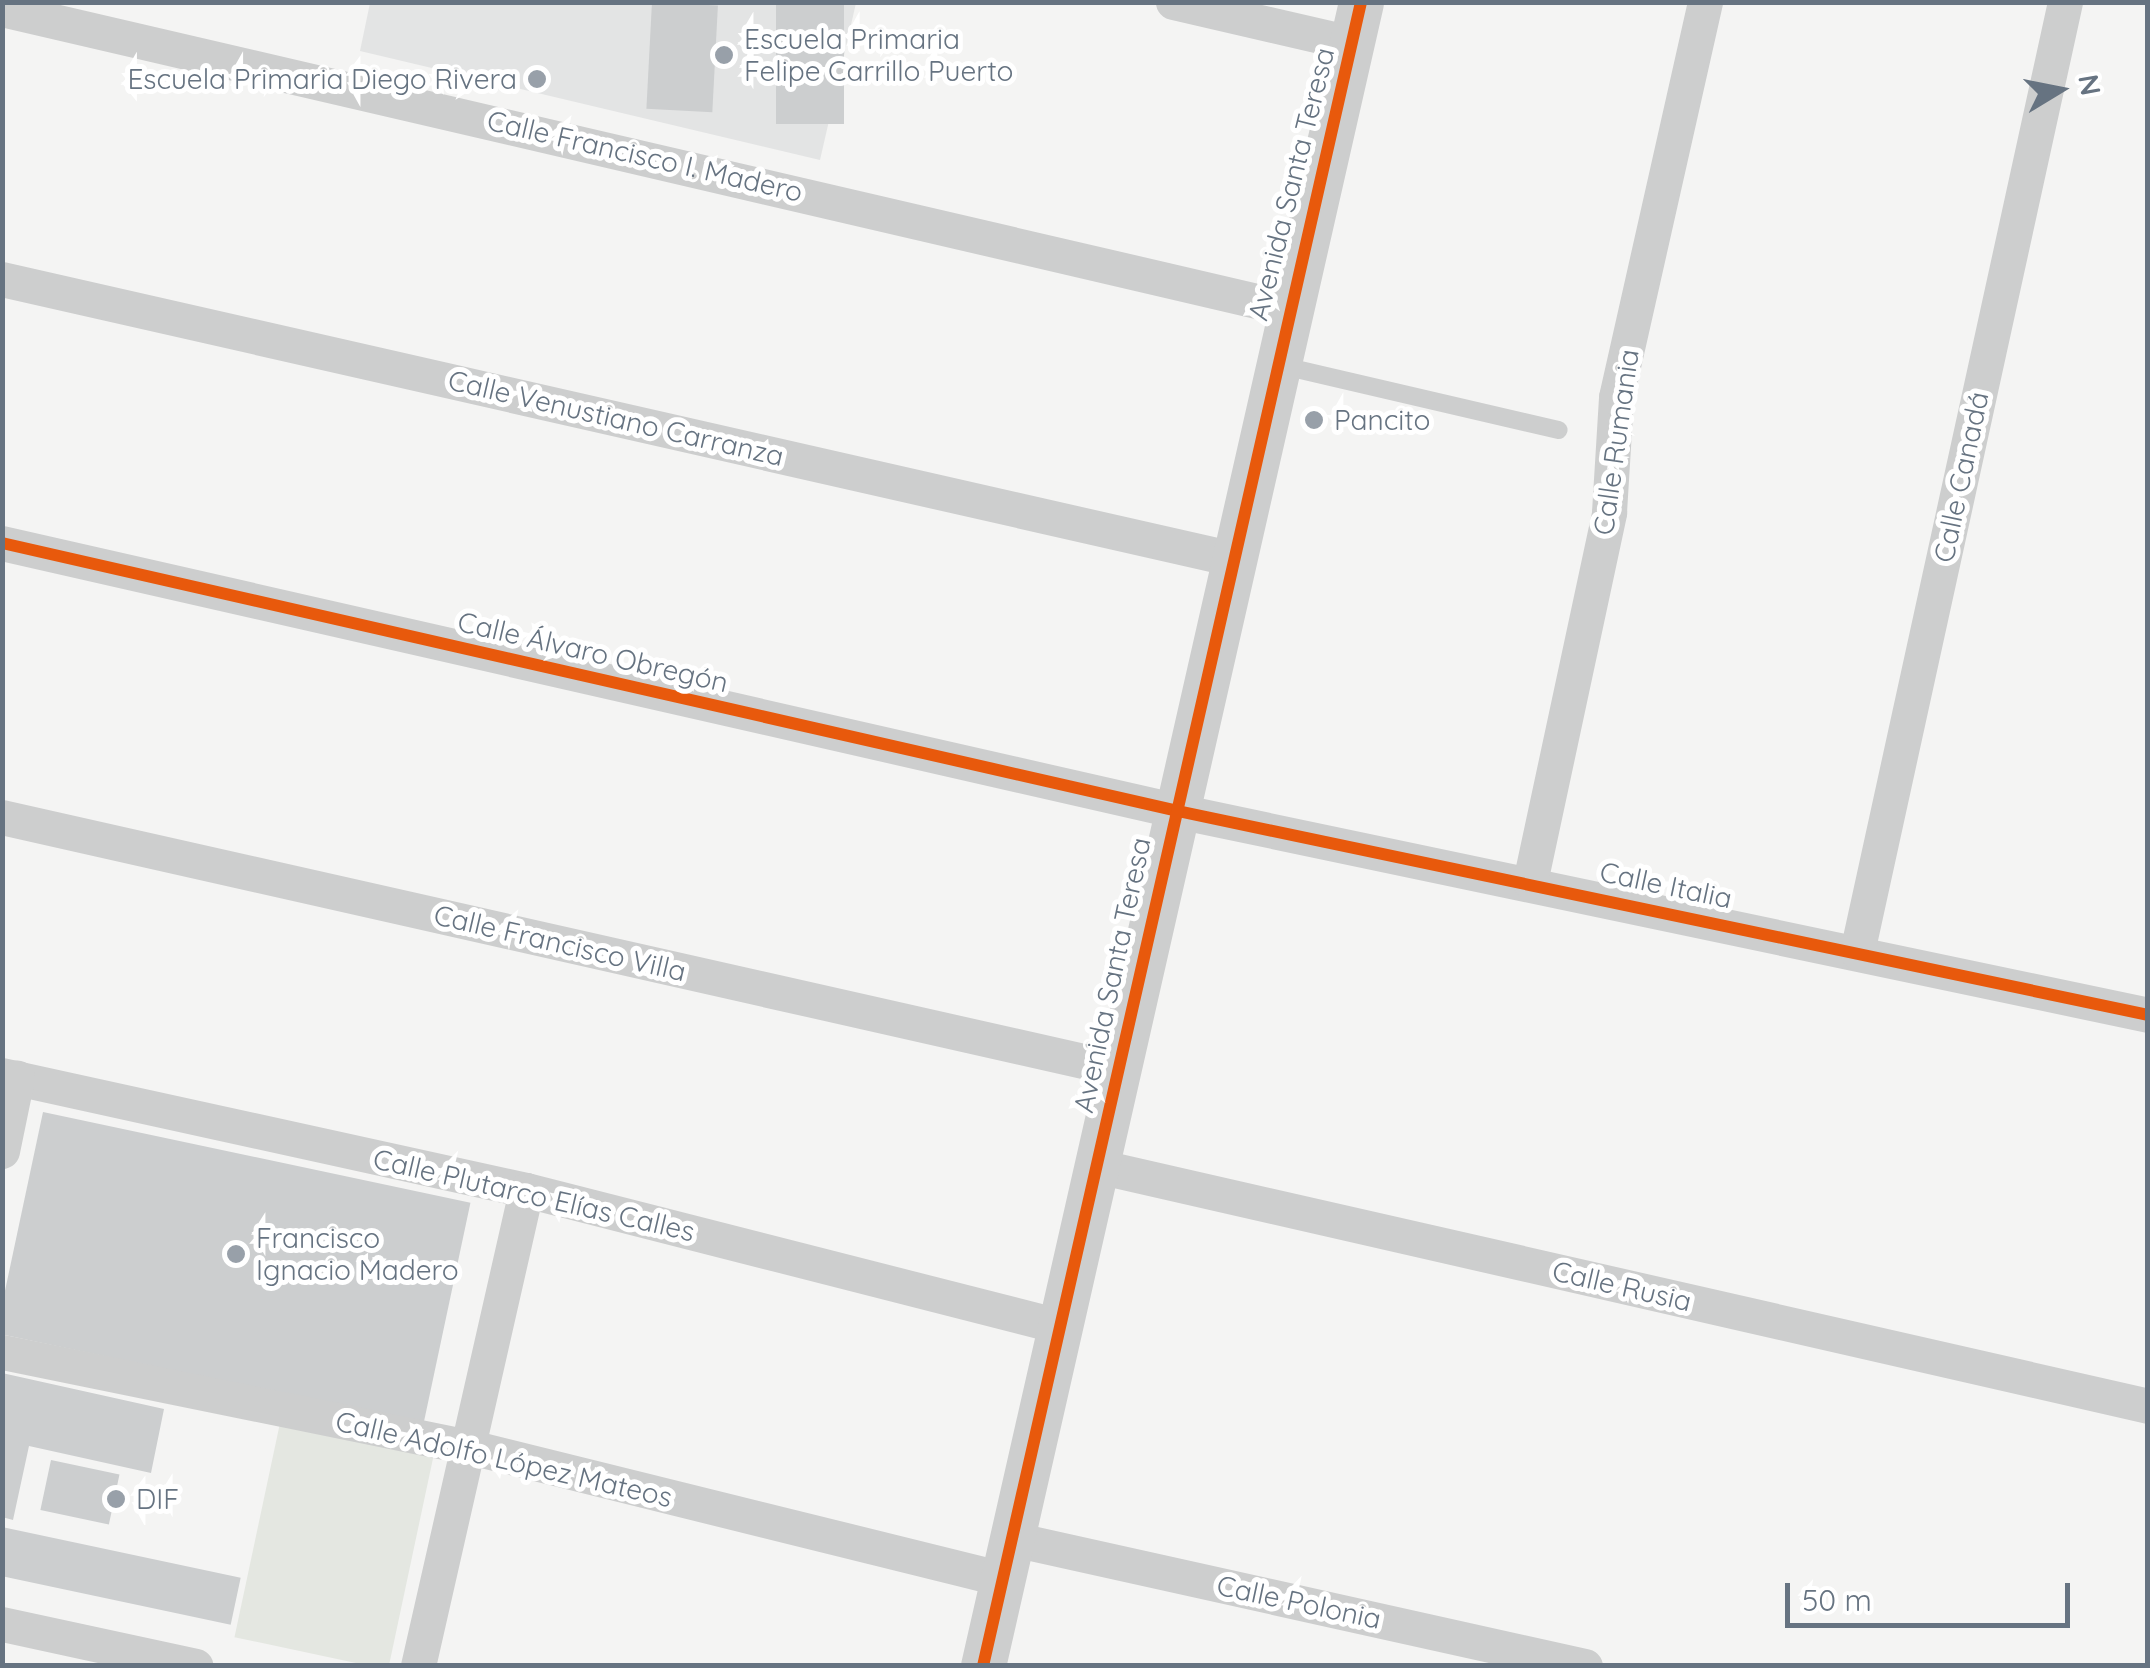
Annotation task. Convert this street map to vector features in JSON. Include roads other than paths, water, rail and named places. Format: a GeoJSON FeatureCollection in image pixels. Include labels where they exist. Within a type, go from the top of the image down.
{"type":"FeatureCollection","features":[{"type":"Feature","properties":{"kind":"street"},"geometry":{"type":"LineString","coordinates":[[1173,2],[1356,23]]}},
{"type":"Feature","properties":{"kind":"street","name":"Calle Rumania"},"geometry":{"type":"LineString","coordinates":[[1530,882],[1610,512],[1616,396],[1705,2]]}},
{"type":"Feature","properties":{"kind":"street","name":"Calle Canadá"},"geometry":{"type":"LineString","coordinates":[[1857,952],[2065,2]]}},
{"type":"Feature","properties":{"kind":"street","name":"Calle Francisco I. Madero"},"geometry":{"type":"LineString","coordinates":[[2,10],[1287,308]]}},
{"type":"Feature","properties":{"kind":"street","name":"Avenida Santa Teresa"},"geometry":{"type":"LineString","coordinates":[[982,1666],[1063,1326],[1229,558],[1356,23]]}},
{"type":"Feature","properties":{"kind":"street","name":"Calle Venustiano Carranza"},"geometry":{"type":"LineString","coordinates":[[2,279],[1229,558]]}},
{"type":"Feature","properties":{"kind":"street","name":"Calle Álvaro Obregón"},"geometry":{"type":"LineString","coordinates":[[2,543],[1172,810]]}},
{"type":"Feature","properties":{"kind":"street","name":"Calle Italia"},"geometry":{"type":"LineString","coordinates":[[1172,810],[1530,882],[2148,1015]]}},
{"type":"Feature","properties":{"kind":"street","name":"Calle Francisco Villa"},"geometry":{"type":"LineString","coordinates":[[2,817],[1118,1069]]}},
{"type":"Feature","properties":{"kind":"street"},"geometry":{"type":"LineString","coordinates":[[2,1151],[10,1077]]}},
{"type":"Feature","properties":{"kind":"street","name":"Calle Plutarco Elías Calles"},"geometry":{"type":"LineString","coordinates":[[10,1077],[526,1190],[1063,1326]]}},
{"type":"Feature","properties":{"kind":"street","name":"Calle Rusia"},"geometry":{"type":"LineString","coordinates":[[1098,1166],[2148,1406]]}},
{"type":"Feature","properties":{"kind":"street"},"geometry":{"type":"LineString","coordinates":[[418,1666],[526,1190]]}},
{"type":"Feature","properties":{"kind":"street","name":"Calle Adolfo López Mateos"},"geometry":{"type":"LineString","coordinates":[[2,1352],[1008,1559]]}},
{"type":"Feature","properties":{"kind":"street","name":"Calle Polonia"},"geometry":{"type":"LineString","coordinates":[[1008,1559],[1584,1666]]}},
{"type":"Feature","properties":{"kind":"street"},"geometry":{"type":"LineString","coordinates":[[2,1624],[196,1666]]}},
{"type":"Feature","properties":{"kind":"lane"},"geometry":{"type":"LineString","coordinates":[[1274,364],[1558,430]]}},
{"type":"Feature","properties":{"kind":"place","name":"Escuela Primaria Felipe Carrillo Puerto"},"geometry":{"type":"Point","coordinates":[724,55]}},
{"type":"Feature","properties":{"kind":"place","name":"Escuela Primaria Diego Rivera"},"geometry":{"type":"Point","coordinates":[537,79]}},
{"type":"Feature","properties":{"kind":"place","name":"Pancito"},"geometry":{"type":"Point","coordinates":[1314,420]}},
{"type":"Feature","properties":{"kind":"place","name":"Francisco Ignacio Madero"},"geometry":{"type":"Point","coordinates":[236,1254]}},
{"type":"Feature","properties":{"kind":"place","name":"DIF"},"geometry":{"type":"Point","coordinates":[116,1499]}}]}
